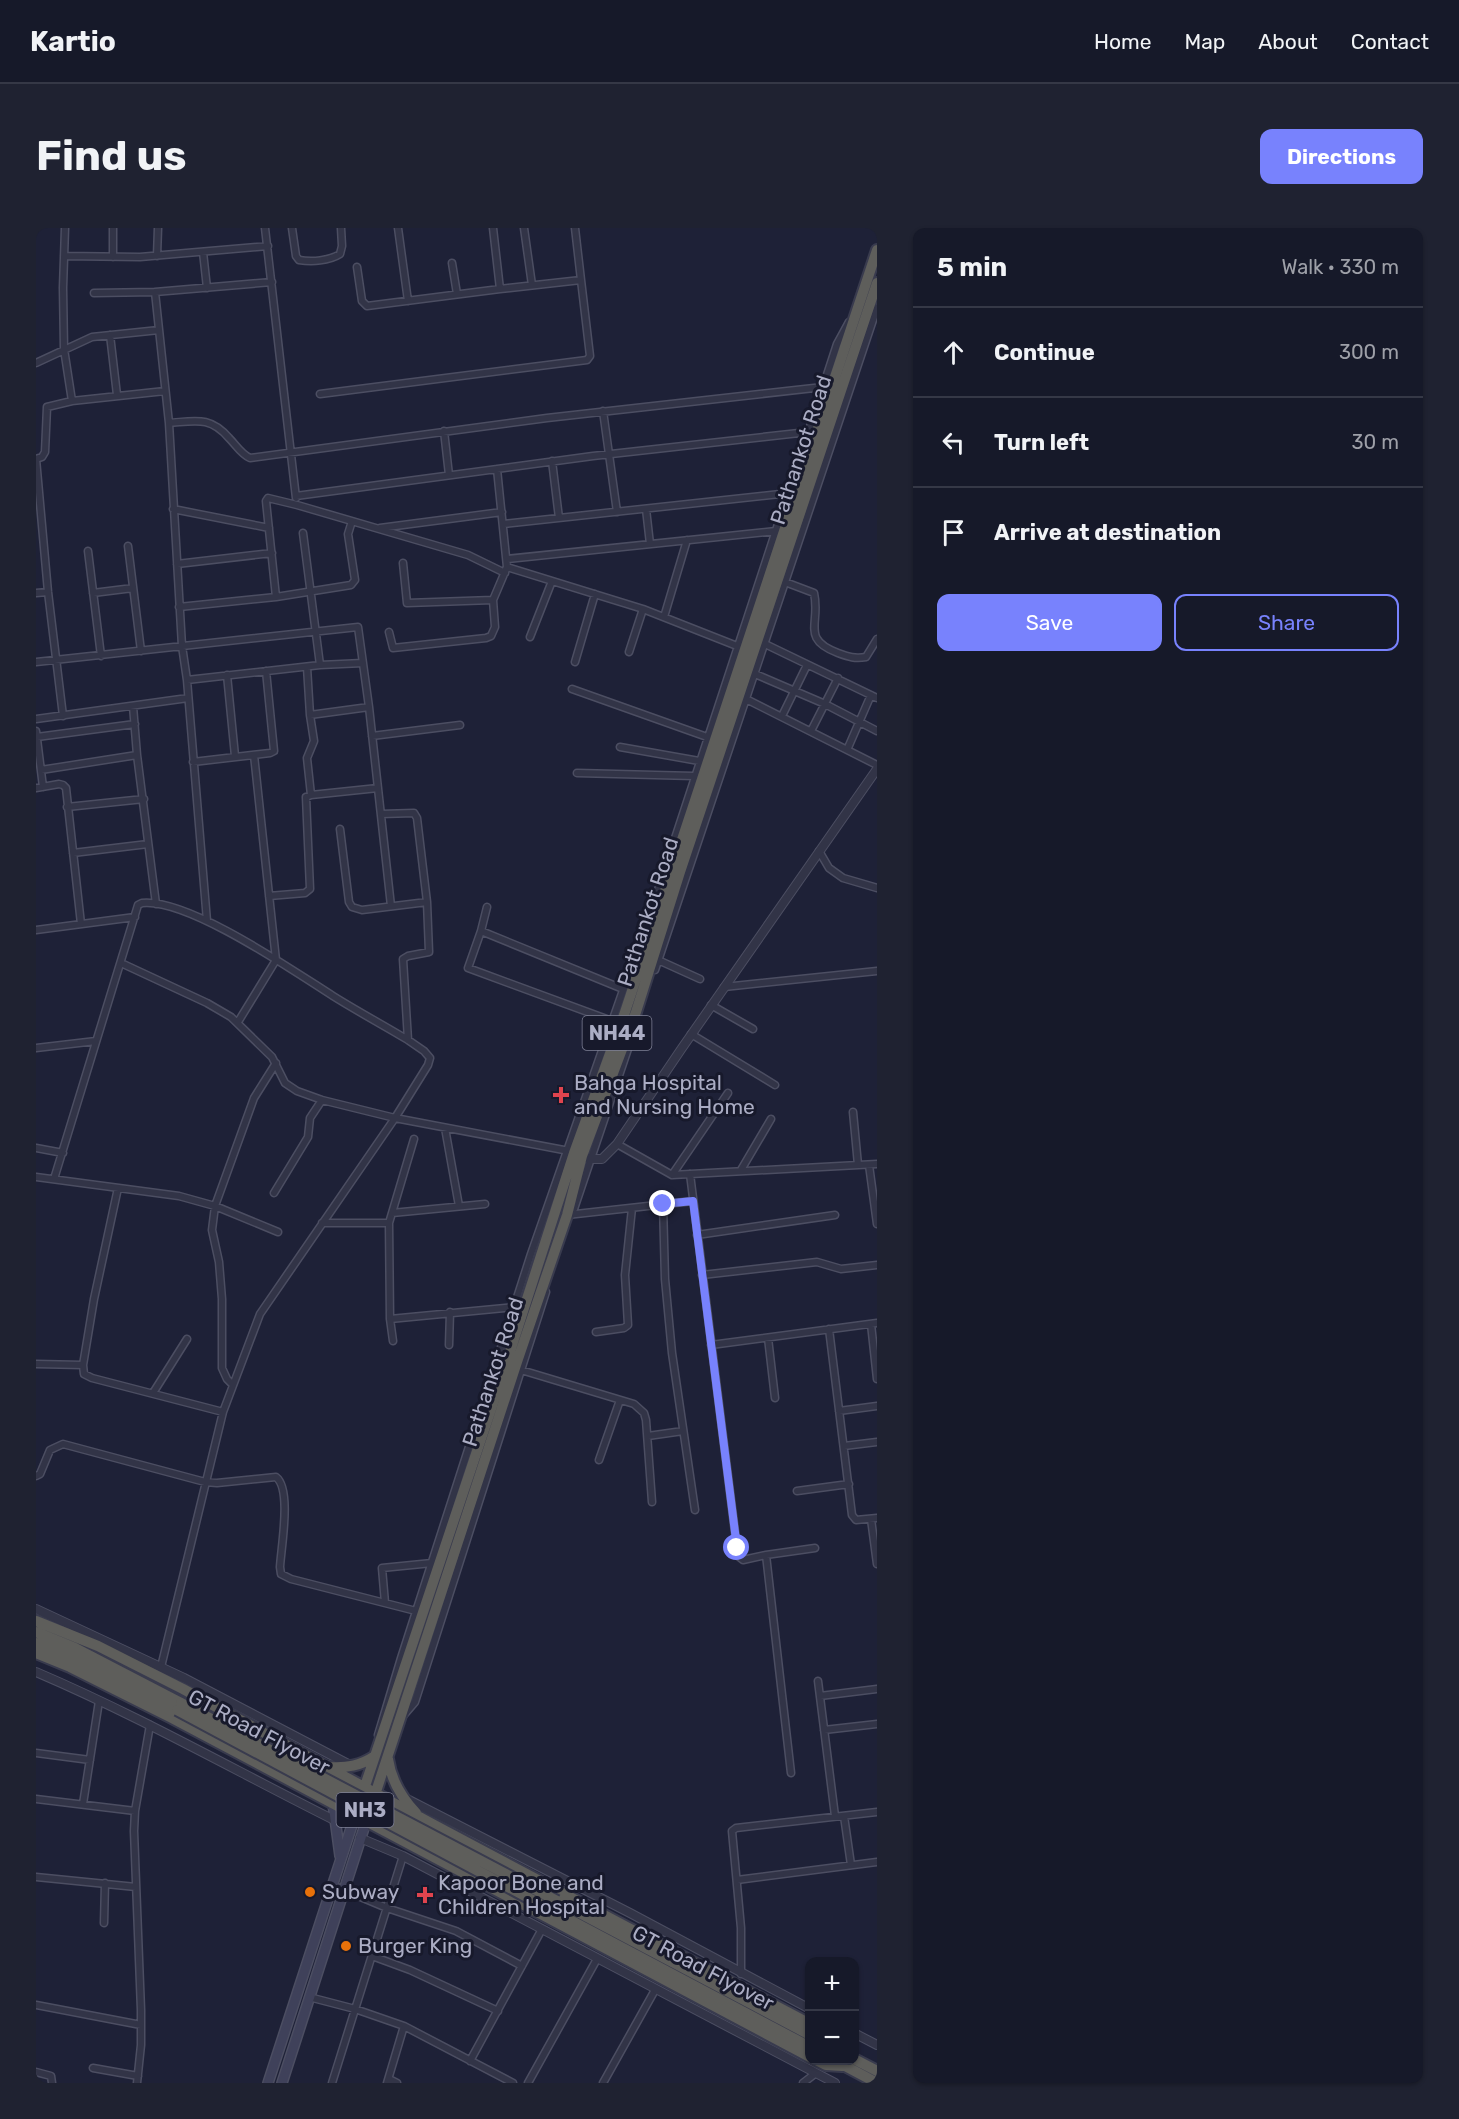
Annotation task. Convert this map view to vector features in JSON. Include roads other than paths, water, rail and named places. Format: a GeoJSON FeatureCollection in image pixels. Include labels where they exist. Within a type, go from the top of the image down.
{"type":"FeatureCollection","features":[{"type":"Feature","properties":{"kind":"highway","name":"NH44"},"geometry":{"type":"LineString","coordinates":[[355,1816],[578,1155],[877,250]]}},
{"type":"Feature","properties":{"kind":"highway","name":"Pathankot Road"},"geometry":{"type":"LineString","coordinates":[[388,1756],[569,1215],[578,1155],[636,1012],[680,872],[877,284]]}},
{"type":"Feature","properties":{"kind":"highway"},"geometry":{"type":"LineString","coordinates":[[36,1621],[98,1646],[151,1673],[805,2021]]}},
{"type":"Feature","properties":{"kind":"highway","name":"GT Road Flyover"},"geometry":{"type":"LineString","coordinates":[[36,1632],[75,1648],[179,1706],[555,1906],[805,2044]]}},
{"type":"Feature","properties":{"kind":"highway","name":"GT Road Flyover"},"geometry":{"type":"LineString","coordinates":[[36,1643],[179,1706]]}},
{"type":"Feature","properties":{"kind":"highway"},"geometry":{"type":"LineString","coordinates":[[36,1653],[70,1667],[172,1718],[805,2054]]}},
{"type":"Feature","properties":{"kind":"highway"},"geometry":{"type":"LineString","coordinates":[[326,1767],[353,1767],[375,1756]]}},
{"type":"Feature","properties":{"kind":"highway","name":"NH44"},"geometry":{"type":"LineString","coordinates":[[366,1822],[388,1756]]}},
{"type":"Feature","properties":{"kind":"highway"},"geometry":{"type":"LineString","coordinates":[[388,1756],[389,1770],[402,1796],[423,1819]]}},
{"type":"Feature","properties":{"kind":"highway","name":"GT Road Flyover"},"geometry":{"type":"LineString","coordinates":[[555,1906],[805,2032]]}},
{"type":"Feature","properties":{"kind":"highway"},"geometry":{"type":"LineString","coordinates":[[859,2061],[877,2071]]}},
{"type":"Feature","properties":{"kind":"highway"},"geometry":{"type":"LineString","coordinates":[[826,2065],[845,2066],[877,2083]]}},
{"type":"Feature","properties":{"kind":"main road"},"geometry":{"type":"LineString","coordinates":[[333,1804],[341,1861]]}},
{"type":"Feature","properties":{"kind":"main road"},"geometry":{"type":"LineString","coordinates":[[268,2083],[355,1816]]}},
{"type":"Feature","properties":{"kind":"main road"},"geometry":{"type":"LineString","coordinates":[[282,2083],[366,1822]]}},
{"type":"Feature","properties":{"kind":"main road"},"geometry":{"type":"LineString","coordinates":[[303,1976],[315,1980]]}},
{"type":"Feature","properties":{"kind":"main road"},"geometry":{"type":"LineString","coordinates":[[280,2047],[292,2051]]}},
{"type":"Feature","properties":{"kind":"street"},"geometry":{"type":"LineString","coordinates":[[65,228],[64,349],[72,401]]}},
{"type":"Feature","properties":{"kind":"street"},"geometry":{"type":"LineString","coordinates":[[113,228],[113,257]]}},
{"type":"Feature","properties":{"kind":"street"},"geometry":{"type":"LineString","coordinates":[[157,256],[158,228]]}},
{"type":"Feature","properties":{"kind":"street"},"geometry":{"type":"LineString","coordinates":[[265,228],[297,504]]}},
{"type":"Feature","properties":{"kind":"street"},"geometry":{"type":"LineString","coordinates":[[292,228],[296,256],[299,260],[305,261],[331,259],[340,254],[341,228]]}},
{"type":"Feature","properties":{"kind":"street"},"geometry":{"type":"LineString","coordinates":[[399,228],[408,301]]}},
{"type":"Feature","properties":{"kind":"street"},"geometry":{"type":"LineString","coordinates":[[493,228],[500,289]]}},
{"type":"Feature","properties":{"kind":"street"},"geometry":{"type":"LineString","coordinates":[[524,228],[532,285]]}},
{"type":"Feature","properties":{"kind":"street"},"geometry":{"type":"LineString","coordinates":[[320,394],[587,360],[590,356],[575,228]]}},
{"type":"Feature","properties":{"kind":"street"},"geometry":{"type":"LineString","coordinates":[[64,256],[157,256],[268,246]]}},
{"type":"Feature","properties":{"kind":"street"},"geometry":{"type":"LineString","coordinates":[[203,252],[207,288]]}},
{"type":"Feature","properties":{"kind":"street"},"geometry":{"type":"LineString","coordinates":[[452,263],[457,294]]}},
{"type":"Feature","properties":{"kind":"street"},"geometry":{"type":"LineString","coordinates":[[357,267],[363,304],[373,307],[457,294],[581,280]]}},
{"type":"Feature","properties":{"kind":"street"},"geometry":{"type":"LineString","coordinates":[[94,293],[155,292],[272,282]]}},
{"type":"Feature","properties":{"kind":"street"},"geometry":{"type":"LineString","coordinates":[[155,292],[169,423],[178,607],[187,680],[207,921]]}},
{"type":"Feature","properties":{"kind":"street"},"geometry":{"type":"LineString","coordinates":[[578,1155],[612,1021],[837,344],[861,297]]}},
{"type":"Feature","properties":{"kind":"street"},"geometry":{"type":"LineString","coordinates":[[375,1756],[379,1728],[515,1307],[658,960],[877,308]]}},
{"type":"Feature","properties":{"kind":"street"},"geometry":{"type":"LineString","coordinates":[[36,363],[92,337],[159,330]]}},
{"type":"Feature","properties":{"kind":"street"},"geometry":{"type":"LineString","coordinates":[[110,335],[117,395]]}},
{"type":"Feature","properties":{"kind":"street"},"geometry":{"type":"LineString","coordinates":[[169,423],[208,421],[225,433],[243,454],[250,458],[603,411],[823,387]]}},
{"type":"Feature","properties":{"kind":"street"},"geometry":{"type":"LineString","coordinates":[[63,716],[48,592],[36,459],[42,457],[45,452],[47,407],[72,401],[165,391]]}},
{"type":"Feature","properties":{"kind":"street"},"geometry":{"type":"LineString","coordinates":[[603,411],[616,512]]}},
{"type":"Feature","properties":{"kind":"street"},"geometry":{"type":"LineString","coordinates":[[444,431],[449,475]]}},
{"type":"Feature","properties":{"kind":"street"},"geometry":{"type":"LineString","coordinates":[[296,496],[552,461],[808,432]]}},
{"type":"Feature","properties":{"kind":"street"},"geometry":{"type":"LineString","coordinates":[[552,461],[559,518]]}},
{"type":"Feature","properties":{"kind":"street"},"geometry":{"type":"LineString","coordinates":[[389,632],[393,648],[491,636],[495,627],[494,600],[506,570],[507,559],[497,469]]}},
{"type":"Feature","properties":{"kind":"street"},"geometry":{"type":"LineString","coordinates":[[504,524],[789,493]]}},
{"type":"Feature","properties":{"kind":"street"},"geometry":{"type":"LineString","coordinates":[[276,597],[267,498],[297,504],[468,555],[506,570],[552,581],[643,609],[737,646]]}},
{"type":"Feature","properties":{"kind":"street"},"geometry":{"type":"LineString","coordinates":[[173,509],[269,528]]}},
{"type":"Feature","properties":{"kind":"street"},"geometry":{"type":"LineString","coordinates":[[646,509],[650,544]]}},
{"type":"Feature","properties":{"kind":"street"},"geometry":{"type":"LineString","coordinates":[[376,528],[502,512]]}},
{"type":"Feature","properties":{"kind":"street"},"geometry":{"type":"LineString","coordinates":[[178,607],[276,597],[353,583],[354,573],[348,534],[352,521]]}},
{"type":"Feature","properties":{"kind":"street"},"geometry":{"type":"LineString","coordinates":[[507,559],[776,531]]}},
{"type":"Feature","properties":{"kind":"street"},"geometry":{"type":"LineString","coordinates":[[303,533],[320,665]]}},
{"type":"Feature","properties":{"kind":"street"},"geometry":{"type":"LineString","coordinates":[[664,617],[687,540]]}},
{"type":"Feature","properties":{"kind":"street"},"geometry":{"type":"LineString","coordinates":[[128,546],[141,651]]}},
{"type":"Feature","properties":{"kind":"street"},"geometry":{"type":"LineString","coordinates":[[88,551],[101,656]]}},
{"type":"Feature","properties":{"kind":"street"},"geometry":{"type":"LineString","coordinates":[[177,564],[272,553]]}},
{"type":"Feature","properties":{"kind":"street"},"geometry":{"type":"LineString","coordinates":[[403,563],[407,603],[494,600]]}},
{"type":"Feature","properties":{"kind":"street"},"geometry":{"type":"LineString","coordinates":[[530,637],[552,581]]}},
{"type":"Feature","properties":{"kind":"street"},"geometry":{"type":"LineString","coordinates":[[785,582],[814,593],[816,603],[814,633],[817,642],[825,649],[854,659],[866,657],[877,639]]}},
{"type":"Feature","properties":{"kind":"street"},"geometry":{"type":"LineString","coordinates":[[93,593],[133,588]]}},
{"type":"Feature","properties":{"kind":"street"},"geometry":{"type":"LineString","coordinates":[[36,593],[48,592]]}},
{"type":"Feature","properties":{"kind":"street"},"geometry":{"type":"LineString","coordinates":[[575,662],[595,594]]}},
{"type":"Feature","properties":{"kind":"street"},"geometry":{"type":"LineString","coordinates":[[629,652],[643,609]]}},
{"type":"Feature","properties":{"kind":"street"},"geometry":{"type":"LineString","coordinates":[[36,662],[358,627],[391,906]]}},
{"type":"Feature","properties":{"kind":"street"},"geometry":{"type":"LineString","coordinates":[[765,644],[874,696],[847,750]]}},
{"type":"Feature","properties":{"kind":"street"},"geometry":{"type":"LineString","coordinates":[[187,680],[320,665],[363,663]]}},
{"type":"Feature","properties":{"kind":"street"},"geometry":{"type":"LineString","coordinates":[[782,716],[807,664]]}},
{"type":"Feature","properties":{"kind":"street"},"geometry":{"type":"LineString","coordinates":[[307,667],[314,741],[308,758],[311,795]]}},
{"type":"Feature","properties":{"kind":"street"},"geometry":{"type":"LineString","coordinates":[[193,762],[274,751],[266,671]]}},
{"type":"Feature","properties":{"kind":"street"},"geometry":{"type":"LineString","coordinates":[[755,674],[825,704],[877,731]]}},
{"type":"Feature","properties":{"kind":"street"},"geometry":{"type":"LineString","coordinates":[[227,675],[235,756]]}},
{"type":"Feature","properties":{"kind":"street"},"geometry":{"type":"LineString","coordinates":[[811,731],[838,678]]}},
{"type":"Feature","properties":{"kind":"street"},"geometry":{"type":"LineString","coordinates":[[572,689],[707,736]]}},
{"type":"Feature","properties":{"kind":"street"},"geometry":{"type":"LineString","coordinates":[[36,719],[188,698]]}},
{"type":"Feature","properties":{"kind":"street"},"geometry":{"type":"LineString","coordinates":[[121,963],[222,1011],[238,1022],[272,1056],[285,1083],[290,1087],[322,1100],[396,1118],[602,1159],[617,1144],[877,767],[746,699]]}},
{"type":"Feature","properties":{"kind":"street"},"geometry":{"type":"LineString","coordinates":[[133,706],[156,904]]}},
{"type":"Feature","properties":{"kind":"street"},"geometry":{"type":"LineString","coordinates":[[310,715],[369,707]]}},
{"type":"Feature","properties":{"kind":"street"},"geometry":{"type":"LineString","coordinates":[[36,737],[135,724]]}},
{"type":"Feature","properties":{"kind":"street"},"geometry":{"type":"LineString","coordinates":[[372,736],[460,725]]}},
{"type":"Feature","properties":{"kind":"street"},"geometry":{"type":"LineString","coordinates":[[36,731],[41,770],[39,787],[59,784],[65,786],[81,924]]}},
{"type":"Feature","properties":{"kind":"street"},"geometry":{"type":"LineString","coordinates":[[620,747],[699,761]]}},
{"type":"Feature","properties":{"kind":"street"},"geometry":{"type":"LineString","coordinates":[[41,770],[137,755]]}},
{"type":"Feature","properties":{"kind":"street"},"geometry":{"type":"LineString","coordinates":[[238,1022],[276,960],[254,755]]}},
{"type":"Feature","properties":{"kind":"street"},"geometry":{"type":"LineString","coordinates":[[577,772],[694,776]]}},
{"type":"Feature","properties":{"kind":"street"},"geometry":{"type":"LineString","coordinates":[[269,896],[305,893],[310,890],[305,799],[311,795],[378,788]]}},
{"type":"Feature","properties":{"kind":"street"},"geometry":{"type":"LineString","coordinates":[[68,807],[144,799]]}},
{"type":"Feature","properties":{"kind":"street"},"geometry":{"type":"LineString","coordinates":[[381,814],[410,812],[416,815],[427,902],[429,952],[404,957],[402,964],[408,1040]]}},
{"type":"Feature","properties":{"kind":"street"},"geometry":{"type":"LineString","coordinates":[[340,829],[350,905],[362,910],[427,902]]}},
{"type":"Feature","properties":{"kind":"street"},"geometry":{"type":"LineString","coordinates":[[73,853],[148,844]]}},
{"type":"Feature","properties":{"kind":"street"},"geometry":{"type":"LineString","coordinates":[[819,851],[829,868],[843,878],[877,888]]}},
{"type":"Feature","properties":{"kind":"street"},"geometry":{"type":"LineString","coordinates":[[54,1179],[140,904],[165,905],[207,921],[276,960],[428,1054],[430,1061],[396,1118],[260,1314],[223,1412],[161,1667]]}},
{"type":"Feature","properties":{"kind":"street"},"geometry":{"type":"LineString","coordinates":[[487,907],[468,968],[612,1021]]}},
{"type":"Feature","properties":{"kind":"street"},"geometry":{"type":"LineString","coordinates":[[36,930],[135,917]]}},
{"type":"Feature","properties":{"kind":"street"},"geometry":{"type":"LineString","coordinates":[[481,931],[623,989]]}},
{"type":"Feature","properties":{"kind":"street"},"geometry":{"type":"LineString","coordinates":[[658,960],[700,979]]}},
{"type":"Feature","properties":{"kind":"street"},"geometry":{"type":"LineString","coordinates":[[724,987],[877,971]]}},
{"type":"Feature","properties":{"kind":"street"},"geometry":{"type":"LineString","coordinates":[[711,1005],[753,1029]]}},
{"type":"Feature","properties":{"kind":"street"},"geometry":{"type":"LineString","coordinates":[[691,1034],[775,1085]]}},
{"type":"Feature","properties":{"kind":"street"},"geometry":{"type":"LineString","coordinates":[[36,1048],[96,1041]]}},
{"type":"Feature","properties":{"kind":"street"},"geometry":{"type":"LineString","coordinates":[[233,1385],[222,1368],[222,1299],[219,1262],[212,1230],[215,1206],[254,1098],[276,1063]]}},
{"type":"Feature","properties":{"kind":"street"},"geometry":{"type":"LineString","coordinates":[[672,1175],[728,1094]]}},
{"type":"Feature","properties":{"kind":"street"},"geometry":{"type":"LineString","coordinates":[[274,1193],[308,1137],[310,1118],[322,1100]]}},
{"type":"Feature","properties":{"kind":"street"},"geometry":{"type":"LineString","coordinates":[[853,1112],[858,1166]]}},
{"type":"Feature","properties":{"kind":"street"},"geometry":{"type":"LineString","coordinates":[[741,1170],[771,1119]]}},
{"type":"Feature","properties":{"kind":"street"},"geometry":{"type":"LineString","coordinates":[[445,1128],[459,1206]]}},
{"type":"Feature","properties":{"kind":"street"},"geometry":{"type":"LineString","coordinates":[[393,1341],[390,1320],[389,1223],[414,1139]]}},
{"type":"Feature","properties":{"kind":"street"},"geometry":{"type":"LineString","coordinates":[[617,1144],[672,1175],[877,1164]]}},
{"type":"Feature","properties":{"kind":"street"},"geometry":{"type":"LineString","coordinates":[[36,1148],[63,1153]]}},
{"type":"Feature","properties":{"kind":"street"},"geometry":{"type":"LineString","coordinates":[[869,1165],[877,1223]]}},
{"type":"Feature","properties":{"kind":"street"},"geometry":{"type":"LineString","coordinates":[[690,1174],[738,1557],[742,1560],[815,1548]]}},
{"type":"Feature","properties":{"kind":"street"},"geometry":{"type":"LineString","coordinates":[[36,1177],[179,1196],[215,1206],[278,1232]]}},
{"type":"Feature","properties":{"kind":"street"},"geometry":{"type":"LineString","coordinates":[[118,1188],[93,1299],[83,1365],[84,1374],[223,1412]]}},
{"type":"Feature","properties":{"kind":"street"},"geometry":{"type":"LineString","coordinates":[[400,1719],[415,1702],[569,1215],[693,1201]]}},
{"type":"Feature","properties":{"kind":"street"},"geometry":{"type":"LineString","coordinates":[[392,1213],[485,1204]]}},
{"type":"Feature","properties":{"kind":"street"},"geometry":{"type":"LineString","coordinates":[[663,1204],[668,1310],[695,1510]]}},
{"type":"Feature","properties":{"kind":"street"},"geometry":{"type":"LineString","coordinates":[[596,1332],[624,1328],[628,1324],[625,1275],[632,1208]]}},
{"type":"Feature","properties":{"kind":"street"},"geometry":{"type":"LineString","coordinates":[[697,1234],[835,1215]]}},
{"type":"Feature","properties":{"kind":"street"},"geometry":{"type":"LineString","coordinates":[[322,1223],[389,1223]]}},
{"type":"Feature","properties":{"kind":"street"},"geometry":{"type":"LineString","coordinates":[[702,1275],[817,1262],[841,1269],[877,1265]]}},
{"type":"Feature","properties":{"kind":"street"},"geometry":{"type":"LineString","coordinates":[[390,1320],[515,1307]]}},
{"type":"Feature","properties":{"kind":"street"},"geometry":{"type":"LineString","coordinates":[[449,1345],[450,1312]]}},
{"type":"Feature","properties":{"kind":"street"},"geometry":{"type":"LineString","coordinates":[[711,1345],[874,1323],[877,1380]]}},
{"type":"Feature","properties":{"kind":"street"},"geometry":{"type":"LineString","coordinates":[[829,1329],[854,1518],[855,1520],[874,1518],[877,1564]]}},
{"type":"Feature","properties":{"kind":"street"},"geometry":{"type":"LineString","coordinates":[[768,1338],[775,1398]]}},
{"type":"Feature","properties":{"kind":"street"},"geometry":{"type":"LineString","coordinates":[[153,1393],[187,1339]]}},
{"type":"Feature","properties":{"kind":"street"},"geometry":{"type":"LineString","coordinates":[[36,1357],[36,1364],[83,1365]]}},
{"type":"Feature","properties":{"kind":"street"},"geometry":{"type":"LineString","coordinates":[[521,1370],[634,1404],[644,1413],[648,1437],[652,1502]]}},
{"type":"Feature","properties":{"kind":"street"},"geometry":{"type":"LineString","coordinates":[[599,1460],[620,1400]]}},
{"type":"Feature","properties":{"kind":"street"},"geometry":{"type":"LineString","coordinates":[[839,1411],[877,1406]]}},
{"type":"Feature","properties":{"kind":"street"},"geometry":{"type":"LineString","coordinates":[[648,1437],[683,1431]]}},
{"type":"Feature","properties":{"kind":"street"},"geometry":{"type":"LineString","coordinates":[[844,1446],[877,1442]]}},
{"type":"Feature","properties":{"kind":"street"},"geometry":{"type":"LineString","coordinates":[[36,1476],[40,1474],[50,1450],[63,1444],[206,1482],[276,1478],[281,1483],[284,1510],[281,1574],[291,1579],[416,1611]]}},
{"type":"Feature","properties":{"kind":"street"},"geometry":{"type":"LineString","coordinates":[[798,1491],[849,1484]]}},
{"type":"Feature","properties":{"kind":"street"},"geometry":{"type":"LineString","coordinates":[[766,1556],[791,1773]]}},
{"type":"Feature","properties":{"kind":"street"},"geometry":{"type":"LineString","coordinates":[[385,1603],[382,1568],[432,1563]]}},
{"type":"Feature","properties":{"kind":"street"},"geometry":{"type":"LineString","coordinates":[[36,1609],[161,1667],[353,1767]]}},
{"type":"Feature","properties":{"kind":"street"},"geometry":{"type":"LineString","coordinates":[[36,1672],[150,1725],[336,1821]]}},
{"type":"Feature","properties":{"kind":"street"},"geometry":{"type":"LineString","coordinates":[[818,1681],[835,1816]]}},
{"type":"Feature","properties":{"kind":"street"},"geometry":{"type":"LineString","coordinates":[[820,1695],[877,1689]]}},
{"type":"Feature","properties":{"kind":"street"},"geometry":{"type":"LineString","coordinates":[[83,1804],[99,1701]]}},
{"type":"Feature","properties":{"kind":"street"},"geometry":{"type":"LineString","coordinates":[[824,1730],[877,1724]]}},
{"type":"Feature","properties":{"kind":"street"},"geometry":{"type":"LineString","coordinates":[[93,2068],[137,2079],[141,2025],[134,1845],[135,1811],[150,1725]]}},
{"type":"Feature","properties":{"kind":"street"},"geometry":{"type":"LineString","coordinates":[[36,1753],[90,1760]]}},
{"type":"Feature","properties":{"kind":"street"},"geometry":{"type":"LineString","coordinates":[[402,1796],[630,1913],[805,2006]]}},
{"type":"Feature","properties":{"kind":"street"},"geometry":{"type":"LineString","coordinates":[[36,1799],[135,1811]]}},
{"type":"Feature","properties":{"kind":"street"},"geometry":{"type":"LineString","coordinates":[[741,1974],[741,1928],[731,1836],[734,1829],[877,1812]]}},
{"type":"Feature","properties":{"kind":"street"},"geometry":{"type":"LineString","coordinates":[[844,1816],[851,1865]]}},
{"type":"Feature","properties":{"kind":"street"},"geometry":{"type":"LineString","coordinates":[[360,1838],[403,1856],[835,2083]]}},
{"type":"Feature","properties":{"kind":"street"},"geometry":{"type":"LineString","coordinates":[[332,2083],[403,1856]]}},
{"type":"Feature","properties":{"kind":"street"},"geometry":{"type":"LineString","coordinates":[[737,1880],[877,1862]]}},
{"type":"Feature","properties":{"kind":"street"},"geometry":{"type":"LineString","coordinates":[[36,1877],[136,1887]]}},
{"type":"Feature","properties":{"kind":"street"},"geometry":{"type":"LineString","coordinates":[[104,1923],[105,1883]]}},
{"type":"Feature","properties":{"kind":"street"},"geometry":{"type":"LineString","coordinates":[[332,1886],[387,1908],[456,1931],[522,1966]]}},
{"type":"Feature","properties":{"kind":"street"},"geometry":{"type":"LineString","coordinates":[[470,2061],[542,1929]]}},
{"type":"Feature","properties":{"kind":"street"},"geometry":{"type":"LineString","coordinates":[[372,1956],[410,1970],[498,2011]]}},
{"type":"Feature","properties":{"kind":"street"},"geometry":{"type":"LineString","coordinates":[[528,2083],[597,1959]]}},
{"type":"Feature","properties":{"kind":"street"},"geometry":{"type":"LineString","coordinates":[[603,2083],[655,1990]]}},
{"type":"Feature","properties":{"kind":"street"},"geometry":{"type":"LineString","coordinates":[[309,1997],[355,2009],[404,2026],[513,2083]]}},
{"type":"Feature","properties":{"kind":"street"},"geometry":{"type":"LineString","coordinates":[[36,2005],[141,2025]]}},
{"type":"Feature","properties":{"kind":"street"},"geometry":{"type":"LineString","coordinates":[[397,2083],[388,2081],[404,2026]]}},
{"type":"Feature","properties":{"kind":"street"},"geometry":{"type":"LineString","coordinates":[[859,2035],[877,2045]]}},
{"type":"Feature","properties":{"kind":"street"},"geometry":{"type":"LineString","coordinates":[[36,2072],[51,2076],[52,2083]]}},
{"type":"Feature","properties":{"kind":"street"},"geometry":{"type":"LineString","coordinates":[[803,2083],[816,2073]]}},
{"type":"Feature","properties":{"kind":"place","name":"Bahga Hospital and Nursing Home"},"geometry":{"type":"Point","coordinates":[561,1095]}},
{"type":"Feature","properties":{"kind":"place","name":"Subway"},"geometry":{"type":"Point","coordinates":[310,1892]}},
{"type":"Feature","properties":{"kind":"place","name":"Kapoor Bone and Children Hospital"},"geometry":{"type":"Point","coordinates":[425,1895]}},
{"type":"Feature","properties":{"kind":"place","name":"Burger King"},"geometry":{"type":"Point","coordinates":[346,1946]}}]}
